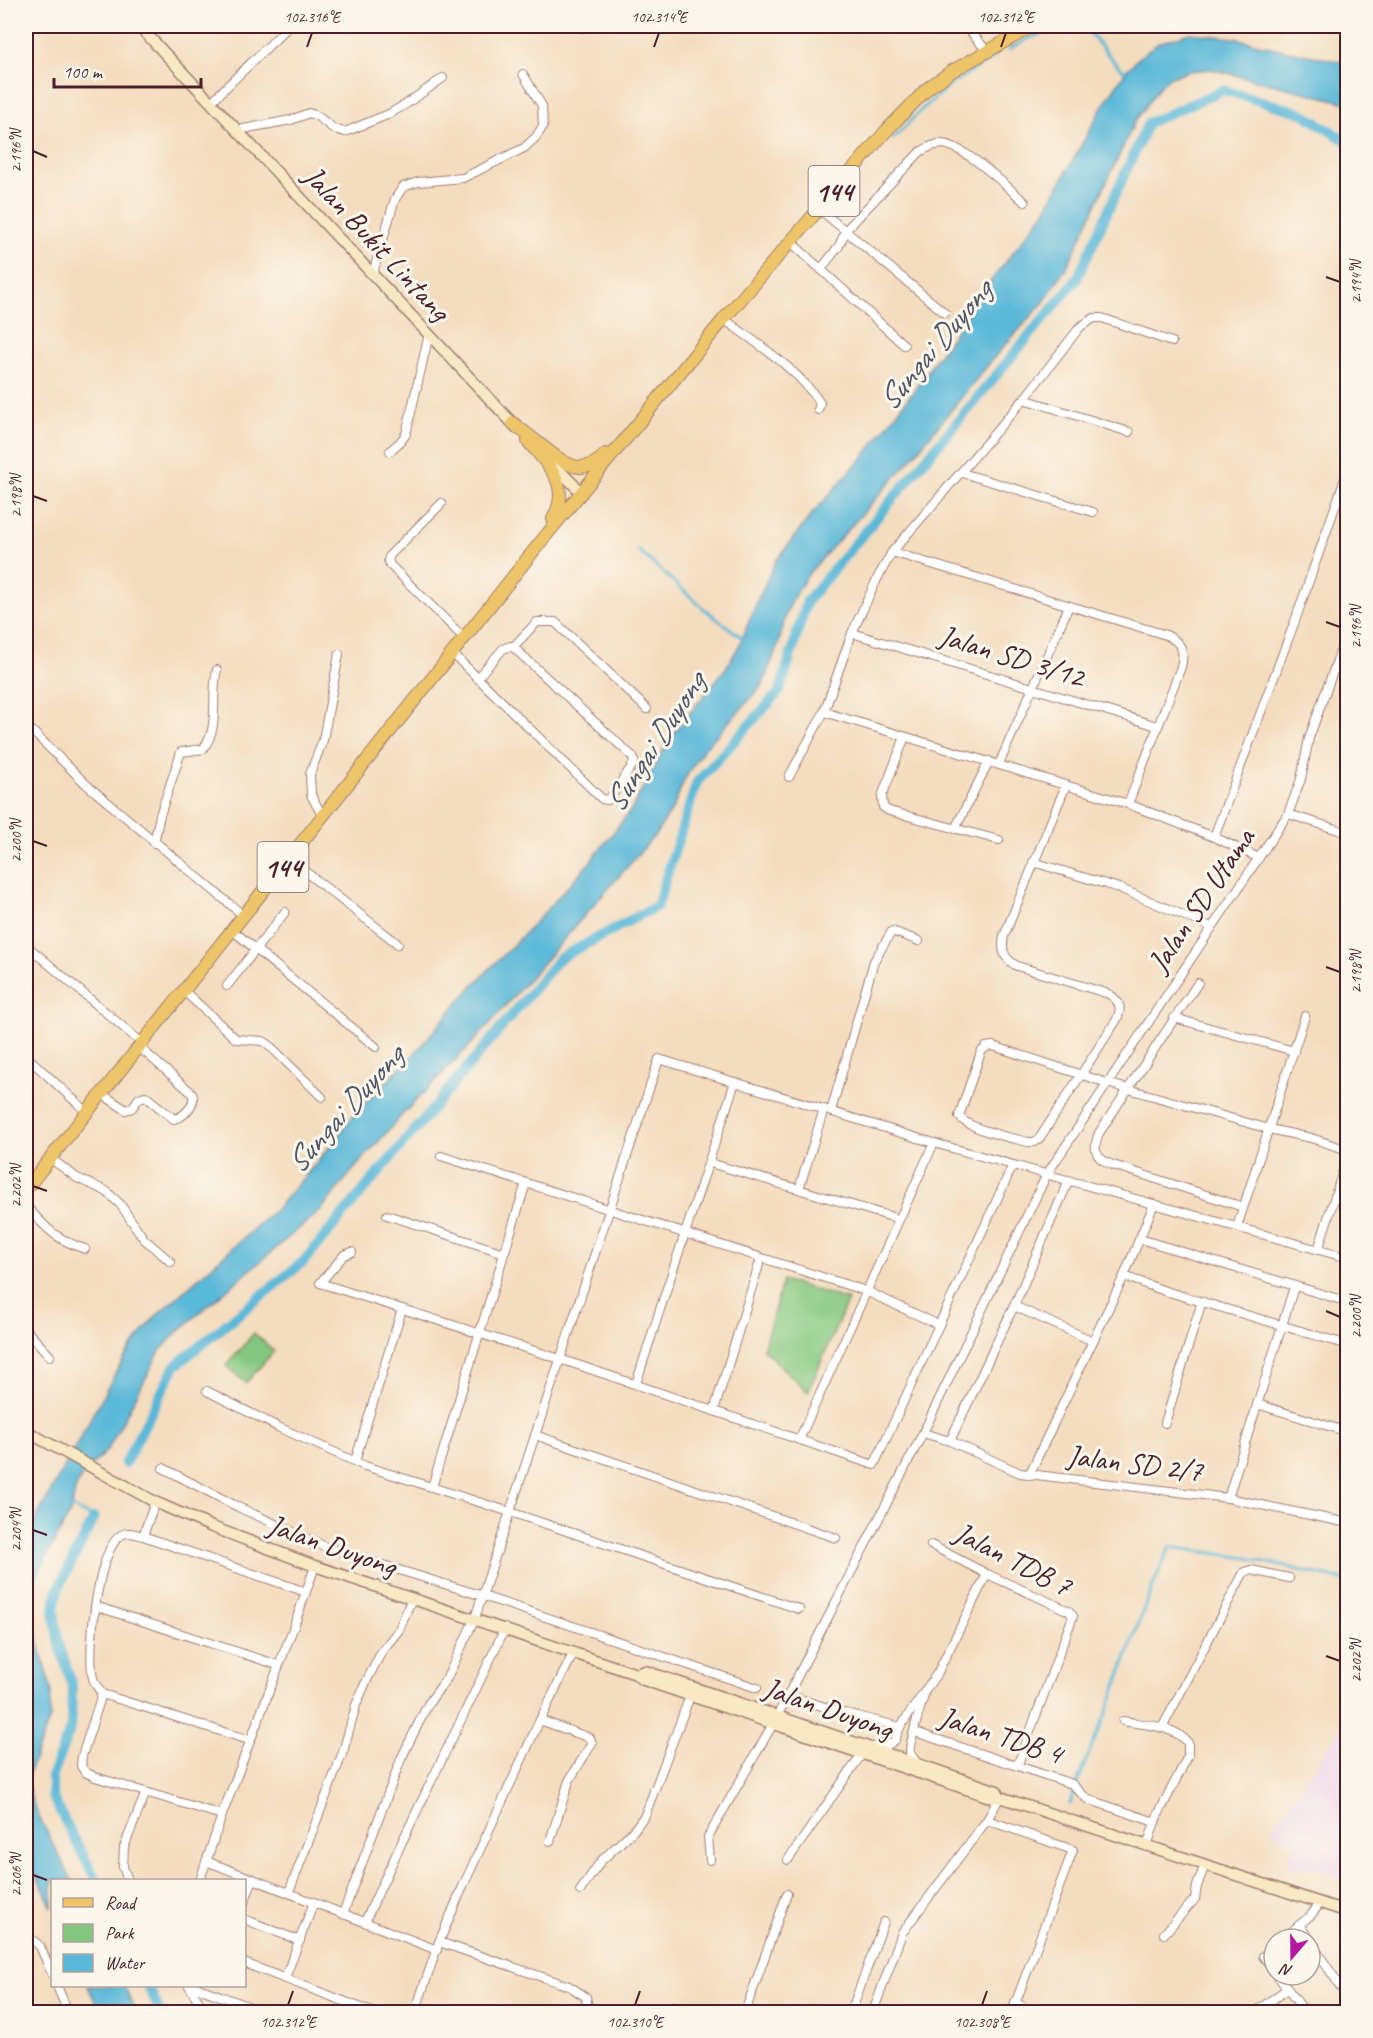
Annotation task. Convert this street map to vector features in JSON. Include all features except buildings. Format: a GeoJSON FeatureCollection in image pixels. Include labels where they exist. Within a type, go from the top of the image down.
{"type":"FeatureCollection","features":[{"type":"Feature","properties":{"kind":"main road","name":"144"},"geometry":{"type":"LineString","coordinates":[[26,1189],[539,544],[724,319],[792,243],[819,208],[909,106],[928,88],[986,50],[1033,26]]}},
{"type":"Feature","properties":{"kind":"main road","name":"Jalan Bukit Lintang"},"geometry":{"type":"LineString","coordinates":[[143,30],[513,423],[582,493]]}},
{"type":"Feature","properties":{"kind":"main road"},"geometry":{"type":"LineString","coordinates":[[513,423],[564,464],[576,468],[599,462],[648,412]]}},
{"type":"Feature","properties":{"kind":"main road"},"geometry":{"type":"LineString","coordinates":[[513,423],[552,471],[560,486],[559,508],[539,544]]}},
{"type":"Feature","properties":{"kind":"main road","name":"Jalan Duyong"},"geometry":{"type":"LineString","coordinates":[[26,1431],[155,1502],[212,1527],[315,1566],[574,1652],[690,1696],[775,1720]]}},
{"type":"Feature","properties":{"kind":"main road","name":"Jalan Duyong"},"geometry":{"type":"LineString","coordinates":[[636,1674],[645,1671],[993,1798],[1000,1797],[1347,1912]]}},
{"type":"Feature","properties":{"kind":"main road","name":"Jalan Duyong"},"geometry":{"type":"LineString","coordinates":[[866,1751],[918,1764],[997,1791],[1000,1797]]}},
{"type":"Feature","properties":{"kind":"street"},"geometry":{"type":"LineString","coordinates":[[143,30],[155,26]]}},
{"type":"Feature","properties":{"kind":"street"},"geometry":{"type":"LineString","coordinates":[[211,102],[289,26]]}},
{"type":"Feature","properties":{"kind":"street"},"geometry":{"type":"LineString","coordinates":[[966,26],[986,50]]}},
{"type":"Feature","properties":{"kind":"street"},"geometry":{"type":"LineString","coordinates":[[373,273],[395,199],[403,187],[418,182],[463,178],[524,148],[536,137],[543,126],[542,106],[524,74]]}},
{"type":"Feature","properties":{"kind":"street"},"geometry":{"type":"LineString","coordinates":[[238,130],[291,120],[309,113],[334,129],[345,132],[389,114],[443,78]]}},
{"type":"Feature","properties":{"kind":"street"},"geometry":{"type":"LineString","coordinates":[[821,269],[839,246],[846,230],[920,152],[931,146],[942,144],[963,152],[1025,202]]}},
{"type":"Feature","properties":{"kind":"street"},"geometry":{"type":"LineString","coordinates":[[819,208],[945,313]]}},
{"type":"Feature","properties":{"kind":"street"},"geometry":{"type":"LineString","coordinates":[[792,243],[904,345]]}},
{"type":"Feature","properties":{"kind":"street"},"geometry":{"type":"LineString","coordinates":[[789,777],[824,712],[852,633],[892,552],[1024,399],[1080,327],[1094,318],[1102,318],[1172,342]]}},
{"type":"Feature","properties":{"kind":"street"},"geometry":{"type":"LineString","coordinates":[[724,319],[772,355],[812,390],[820,403],[818,410]]}},
{"type":"Feature","properties":{"kind":"street"},"geometry":{"type":"LineString","coordinates":[[390,451],[406,434],[429,334]]}},
{"type":"Feature","properties":{"kind":"street"},"geometry":{"type":"LineString","coordinates":[[1024,399],[1129,432]]}},
{"type":"Feature","properties":{"kind":"street"},"geometry":{"type":"LineString","coordinates":[[1215,837],[1291,632],[1347,470]]}},
{"type":"Feature","properties":{"kind":"street"},"geometry":{"type":"LineString","coordinates":[[962,473],[1093,512]]}},
{"type":"Feature","properties":{"kind":"street"},"geometry":{"type":"LineString","coordinates":[[442,503],[390,555],[388,560],[390,565],[465,639]]}},
{"type":"Feature","properties":{"kind":"street"},"geometry":{"type":"LineString","coordinates":[[892,552],[1166,635],[1181,644],[1184,651],[1181,667],[1128,804]]}},
{"type":"Feature","properties":{"kind":"street"},"geometry":{"type":"LineString","coordinates":[[999,764],[1069,606]]}},
{"type":"Feature","properties":{"kind":"street"},"geometry":{"type":"LineString","coordinates":[[513,647],[537,622],[555,622],[647,709]]}},
{"type":"Feature","properties":{"kind":"street","name":"Jalan SD Utama"},"geometry":{"type":"LineString","coordinates":[[710,1860],[708,1837],[775,1720],[923,1433],[1047,1174],[1288,813],[1300,779],[1309,738],[1347,630]]}},
{"type":"Feature","properties":{"kind":"street","name":"Jalan SD 3/12"},"geometry":{"type":"LineString","coordinates":[[852,633],[1157,726]]}},
{"type":"Feature","properties":{"kind":"street"},"geometry":{"type":"LineString","coordinates":[[453,654],[477,678],[602,799],[608,800],[633,763],[633,757],[513,647],[503,649],[477,678]]}},
{"type":"Feature","properties":{"kind":"street"},"geometry":{"type":"LineString","coordinates":[[323,817],[311,795],[310,774],[323,740],[339,654]]}},
{"type":"Feature","properties":{"kind":"street"},"geometry":{"type":"LineString","coordinates":[[154,843],[160,815],[181,752],[203,749],[211,740],[216,698],[214,682],[217,670]]}},
{"type":"Feature","properties":{"kind":"street"},"geometry":{"type":"LineString","coordinates":[[824,712],[1128,804],[1215,837],[1258,858]]}},
{"type":"Feature","properties":{"kind":"street"},"geometry":{"type":"LineString","coordinates":[[26,725],[87,785],[244,916]]}},
{"type":"Feature","properties":{"kind":"street"},"geometry":{"type":"LineString","coordinates":[[905,737],[882,796],[883,807],[889,811],[999,840]]}},
{"type":"Feature","properties":{"kind":"street"},"geometry":{"type":"LineString","coordinates":[[955,829],[989,761]]}},
{"type":"Feature","properties":{"kind":"street"},"geometry":{"type":"LineString","coordinates":[[1066,785],[1004,936],[1002,945],[1004,956],[1010,963],[1017,966],[1109,994],[1117,999],[1120,1006],[1116,1021],[1082,1074],[1040,1138],[1034,1142],[971,1125],[962,1120],[959,1116],[981,1052],[986,1047],[993,1046],[1082,1074],[1107,1083],[1311,1138],[1347,1150]]}},
{"type":"Feature","properties":{"kind":"street"},"geometry":{"type":"LineString","coordinates":[[1288,813],[1347,833]]}},
{"type":"Feature","properties":{"kind":"street"},"geometry":{"type":"LineString","coordinates":[[289,860],[398,944]]}},
{"type":"Feature","properties":{"kind":"street"},"geometry":{"type":"LineString","coordinates":[[1033,862],[1119,888],[1211,927]]}},
{"type":"Feature","properties":{"kind":"street"},"geometry":{"type":"LineString","coordinates":[[227,986],[285,912]]}},
{"type":"Feature","properties":{"kind":"street"},"geometry":{"type":"LineString","coordinates":[[232,930],[376,1047]]}},
{"type":"Feature","properties":{"kind":"street"},"geometry":{"type":"LineString","coordinates":[[799,1189],[827,1110],[874,961],[892,931],[919,941]]}},
{"type":"Feature","properties":{"kind":"street"},"geometry":{"type":"LineString","coordinates":[[26,945],[141,1045],[192,1093],[194,1102],[181,1117],[174,1119],[145,1096],[139,1098],[132,1108],[126,1110],[102,1094]]}},
{"type":"Feature","properties":{"kind":"street"},"geometry":{"type":"LineString","coordinates":[[1198,983],[1099,1133],[1094,1147],[1098,1158],[1110,1164],[1243,1207]]}},
{"type":"Feature","properties":{"kind":"street"},"geometry":{"type":"LineString","coordinates":[[184,991],[236,1039],[263,1041],[268,1044],[322,1097]]}},
{"type":"Feature","properties":{"kind":"street"},"geometry":{"type":"LineString","coordinates":[[1237,1227],[1305,1016]]}},
{"type":"Feature","properties":{"kind":"street"},"geometry":{"type":"LineString","coordinates":[[1174,1018],[1294,1051]]}},
{"type":"Feature","properties":{"kind":"street"},"geometry":{"type":"LineString","coordinates":[[26,1056],[87,1112]]}},
{"type":"Feature","properties":{"kind":"street"},"geometry":{"type":"LineString","coordinates":[[344,1914],[401,1759],[428,1704],[447,1678],[475,1618],[659,1059],[934,1143],[1347,1258]]}},
{"type":"Feature","properties":{"kind":"street"},"geometry":{"type":"LineString","coordinates":[[636,1384],[683,1233],[710,1163],[735,1082]]}},
{"type":"Feature","properties":{"kind":"street"},"geometry":{"type":"LineString","coordinates":[[799,1440],[934,1143]]}},
{"type":"Feature","properties":{"kind":"street"},"geometry":{"type":"LineString","coordinates":[[1318,1250],[1347,1155]]}},
{"type":"Feature","properties":{"kind":"street"},"geometry":{"type":"LineString","coordinates":[[441,1156],[867,1291],[939,1325]]}},
{"type":"Feature","properties":{"kind":"street"},"geometry":{"type":"LineString","coordinates":[[50,1158],[77,1178],[106,1191],[120,1204],[144,1239],[171,1262]]}},
{"type":"Feature","properties":{"kind":"street"},"geometry":{"type":"LineString","coordinates":[[710,1163],[899,1219]]}},
{"type":"Feature","properties":{"kind":"street"},"geometry":{"type":"LineString","coordinates":[[352,1252],[344,1255],[320,1283],[560,1359],[874,1465],[1013,1165]]}},
{"type":"Feature","properties":{"kind":"street"},"geometry":{"type":"LineString","coordinates":[[950,1441],[1014,1305],[1069,1180]]}},
{"type":"Feature","properties":{"kind":"street"},"geometry":{"type":"LineString","coordinates":[[432,1487],[526,1184]]}},
{"type":"Feature","properties":{"kind":"street"},"geometry":{"type":"LineString","coordinates":[[1029,1475],[1124,1276],[1154,1204]]}},
{"type":"Feature","properties":{"kind":"street"},"geometry":{"type":"LineString","coordinates":[[26,1206],[55,1235],[69,1244],[85,1249]]}},
{"type":"Feature","properties":{"kind":"street"},"geometry":{"type":"LineString","coordinates":[[387,1215],[504,1253]]}},
{"type":"Feature","properties":{"kind":"street"},"geometry":{"type":"LineString","coordinates":[[1140,1239],[1347,1302]]}},
{"type":"Feature","properties":{"kind":"street"},"geometry":{"type":"LineString","coordinates":[[714,1411],[761,1258]]}},
{"type":"Feature","properties":{"kind":"street"},"geometry":{"type":"LineString","coordinates":[[1124,1276],[1165,1291],[1347,1345]]}},
{"type":"Feature","properties":{"kind":"street"},"geometry":{"type":"LineString","coordinates":[[1228,1498],[1293,1287]]}},
{"type":"Feature","properties":{"kind":"street"},"geometry":{"type":"LineString","coordinates":[[1165,1423],[1202,1301]]}},
{"type":"Feature","properties":{"kind":"street"},"geometry":{"type":"LineString","coordinates":[[1014,1305],[1093,1341]]}},
{"type":"Feature","properties":{"kind":"street"},"geometry":{"type":"LineString","coordinates":[[355,1461],[402,1309]]}},
{"type":"Feature","properties":{"kind":"street"},"geometry":{"type":"LineString","coordinates":[[26,1330],[50,1356]]}},
{"type":"Feature","properties":{"kind":"street"},"geometry":{"type":"LineString","coordinates":[[207,1391],[355,1461],[799,1609]]}},
{"type":"Feature","properties":{"kind":"street"},"geometry":{"type":"LineString","coordinates":[[1257,1404],[1347,1432]]}},
{"type":"Feature","properties":{"kind":"street","name":"Jalan SD 2/7"},"geometry":{"type":"LineString","coordinates":[[923,1433],[950,1441],[1010,1470],[1029,1475],[1228,1498],[1347,1523]]}},
{"type":"Feature","properties":{"kind":"street"},"geometry":{"type":"LineString","coordinates":[[535,1435],[836,1538]]}},
{"type":"Feature","properties":{"kind":"street"},"geometry":{"type":"LineString","coordinates":[[163,1468],[238,1507],[328,1548],[483,1596],[757,1688]]}},
{"type":"Feature","properties":{"kind":"street"},"geometry":{"type":"LineString","coordinates":[[143,1536],[155,1502]]}},
{"type":"Feature","properties":{"kind":"street"},"geometry":{"type":"LineString","coordinates":[[249,1740],[102,1694],[93,1678],[91,1645],[101,1576],[112,1543],[121,1535],[130,1532],[306,1592]]}},
{"type":"Feature","properties":{"kind":"street","name":"Jalan TDB 7"},"geometry":{"type":"LineString","coordinates":[[931,1545],[987,1574],[1069,1611],[1073,1617],[1018,1764]]}},
{"type":"Feature","properties":{"kind":"street"},"geometry":{"type":"LineString","coordinates":[[201,1879],[249,1740],[315,1566]]}},
{"type":"Feature","properties":{"kind":"street"},"geometry":{"type":"LineString","coordinates":[[1162,1728],[1244,1572],[1251,1569],[1289,1578]]}},
{"type":"Feature","properties":{"kind":"street"},"geometry":{"type":"LineString","coordinates":[[788,1860],[866,1751],[888,1745],[895,1740],[900,1727],[938,1672],[987,1574]]}},
{"type":"Feature","properties":{"kind":"street"},"geometry":{"type":"LineString","coordinates":[[289,1892],[343,1752],[356,1705],[382,1651],[399,1630],[412,1598]]}},
{"type":"Feature","properties":{"kind":"street"},"geometry":{"type":"LineString","coordinates":[[95,1606],[278,1665]]}},
{"type":"Feature","properties":{"kind":"street"},"geometry":{"type":"LineString","coordinates":[[365,1922],[403,1836],[440,1766],[505,1628]]}},
{"type":"Feature","properties":{"kind":"street"},"geometry":{"type":"LineString","coordinates":[[415,2013],[438,1946],[540,1720],[574,1652]]}},
{"type":"Feature","properties":{"kind":"street"},"geometry":{"type":"LineString","coordinates":[[918,1764],[910,1753],[909,1746],[915,1732],[925,1691]]}},
{"type":"Feature","properties":{"kind":"street"},"geometry":{"type":"LineString","coordinates":[[102,1694],[82,1756],[81,1766],[85,1772],[222,1815]]}},
{"type":"Feature","properties":{"kind":"street"},"geometry":{"type":"LineString","coordinates":[[788,1695],[837,1711],[900,1727]]}},
{"type":"Feature","properties":{"kind":"street"},"geometry":{"type":"LineString","coordinates":[[580,1891],[601,1861],[634,1830],[645,1815],[690,1696]]}},
{"type":"Feature","properties":{"kind":"street"},"geometry":{"type":"LineString","coordinates":[[540,1720],[590,1738],[592,1743],[569,1781],[550,1841]]}},
{"type":"Feature","properties":{"kind":"street"},"geometry":{"type":"LineString","coordinates":[[1123,1720],[1178,1733],[1188,1743],[1188,1756],[1155,1822],[1147,1846]]}},
{"type":"Feature","properties":{"kind":"street","name":"Jalan TDB 4"},"geometry":{"type":"LineString","coordinates":[[915,1732],[1018,1764],[1075,1787],[1087,1799],[1155,1822]]}},
{"type":"Feature","properties":{"kind":"street"},"geometry":{"type":"LineString","coordinates":[[127,1879],[123,1867],[124,1847],[146,1792]]}},
{"type":"Feature","properties":{"kind":"street"},"geometry":{"type":"LineString","coordinates":[[873,2013],[902,1933],[987,1820],[1000,1797]]}},
{"type":"Feature","properties":{"kind":"street"},"geometry":{"type":"LineString","coordinates":[[987,1820],[1073,1850],[1012,2013]]}},
{"type":"Feature","properties":{"kind":"street"},"geometry":{"type":"LineString","coordinates":[[207,1861],[365,1922],[569,1986],[586,1996],[587,2002],[582,2013]]}},
{"type":"Feature","properties":{"kind":"street"},"geometry":{"type":"LineString","coordinates":[[1164,1934],[1195,1899],[1205,1865]]}},
{"type":"Feature","properties":{"kind":"street"},"geometry":{"type":"LineString","coordinates":[[246,1898],[253,1879]]}},
{"type":"Feature","properties":{"kind":"street"},"geometry":{"type":"LineString","coordinates":[[745,2013],[787,1894]]}},
{"type":"Feature","properties":{"kind":"street"},"geometry":{"type":"LineString","coordinates":[[285,1978],[314,1902]]}},
{"type":"Feature","properties":{"kind":"street"},"geometry":{"type":"LineString","coordinates":[[1297,1927],[1312,1914],[1320,1903]]}},
{"type":"Feature","properties":{"kind":"street"},"geometry":{"type":"LineString","coordinates":[[246,1920],[300,1941]]}},
{"type":"Feature","properties":{"kind":"street"},"geometry":{"type":"LineString","coordinates":[[851,2013],[884,1922]]}},
{"type":"Feature","properties":{"kind":"street"},"geometry":{"type":"LineString","coordinates":[[26,1935],[40,1946],[51,1972]]}},
{"type":"Feature","properties":{"kind":"street"},"geometry":{"type":"LineString","coordinates":[[1322,1960],[1347,1998]]}},
{"type":"Feature","properties":{"kind":"street"},"geometry":{"type":"LineString","coordinates":[[246,1964],[370,2012]]}},
{"type":"Feature","properties":{"kind":"street"},"geometry":{"type":"LineString","coordinates":[[57,1987],[68,2013]]}},
{"type":"Feature","properties":{"kind":"street"},"geometry":{"type":"LineString","coordinates":[[192,1987],[205,2013]]}},
{"type":"Feature","properties":{"kind":"street"},"geometry":{"type":"LineString","coordinates":[[194,1987],[264,2013]]}},
{"type":"Feature","properties":{"kind":"street"},"geometry":{"type":"LineString","coordinates":[[1255,2013],[1287,1989],[1305,2013]]}},
{"type":"Feature","properties":{"kind":"street"},"geometry":{"type":"LineString","coordinates":[[1016,2002],[1032,2013]]}},
{"type":"Feature","properties":{"kind":"street"},"geometry":{"type":"LineString","coordinates":[[674,2006],[693,2013]]}},
{"type":"Feature","properties":{"kind":"shaded area"},"geometry":{"type":"Polygon","coordinates":[[[1347,1720],[1347,1880],[1314,1868],[1285,1868],[1297,1843],[1271,1830],[1347,1720]]]}},
{"type":"Feature","properties":{"kind":"green space"},"geometry":{"type":"Polygon","coordinates":[[[783,1280],[848,1300],[808,1392],[763,1349],[783,1280]]]}},
{"type":"Feature","properties":{"kind":"green space"},"geometry":{"type":"Polygon","coordinates":[[[254,1333],[274,1351],[246,1383],[226,1366],[254,1333]]]}},
{"type":"Feature","properties":{"kind":"water","name":"Sungai Duyong"},"geometry":{"type":"Polygon","coordinates":[[[1190,33],[1234,38],[1347,63],[1347,103],[1211,69],[1188,71],[1171,77],[1160,86],[1135,121],[1069,263],[1044,302],[997,354],[907,464],[810,572],[796,592],[786,614],[779,642],[762,686],[703,750],[684,780],[673,808],[656,834],[478,1037],[402,1115],[322,1209],[176,1333],[160,1351],[108,1449],[83,1474],[76,1487],[70,1513],[32,1588],[30,1600],[51,1689],[50,1718],[27,1778],[30,1795],[38,1815],[71,1879],[51,1879],[51,1906],[26,1859],[26,1537],[115,1374],[130,1349],[155,1317],[277,1208],[319,1160],[356,1112],[413,1055],[469,990],[530,928],[591,861],[631,810],[670,738],[726,668],[739,646],[776,561],[812,514],[864,456],[916,388],[990,282],[1043,214],[1103,106],[1126,71],[1158,43],[1190,33]]]}},
{"type":"Feature","properties":{"kind":"water"},"geometry":{"type":"Polygon","coordinates":[[[88,1987],[124,1987],[136,2012],[100,2012],[88,1987]]]}},
{"type":"Feature","properties":{"kind":"waterway"},"geometry":{"type":"LineString","coordinates":[[1009,49],[1061,26]]}},
{"type":"Feature","properties":{"kind":"waterway"},"geometry":{"type":"LineString","coordinates":[[1084,26],[1116,64],[1127,73]]}},
{"type":"Feature","properties":{"kind":"waterway"},"geometry":{"type":"LineString","coordinates":[[893,139],[921,110],[952,84],[996,55]]}},
{"type":"Feature","properties":{"kind":"waterway"},"geometry":{"type":"LineString","coordinates":[[125,1463],[175,1366],[304,1261],[560,958],[657,906],[697,782],[780,691],[807,601],[1077,279],[1148,123],[1223,90],[1302,113],[1348,142]]}},
{"type":"Feature","properties":{"kind":"waterway"},"geometry":{"type":"LineString","coordinates":[[638,550],[703,608],[745,640]]}},
{"type":"Feature","properties":{"kind":"waterway"},"geometry":{"type":"LineString","coordinates":[[68,1506],[94,1518]]}},
{"type":"Feature","properties":{"kind":"waterway"},"geometry":{"type":"LineString","coordinates":[[94,1518],[58,1589],[54,1609],[58,1640],[72,1685],[71,1727],[52,1775],[52,1796],[95,1879]]}},
{"type":"Feature","properties":{"kind":"waterway"},"geometry":{"type":"LineString","coordinates":[[1070,1804],[1170,1547],[1247,1558],[1348,1581]]}},
{"type":"Feature","properties":{"kind":"waterway"},"geometry":{"type":"LineString","coordinates":[[148,1987],[160,2012]]}}]}
